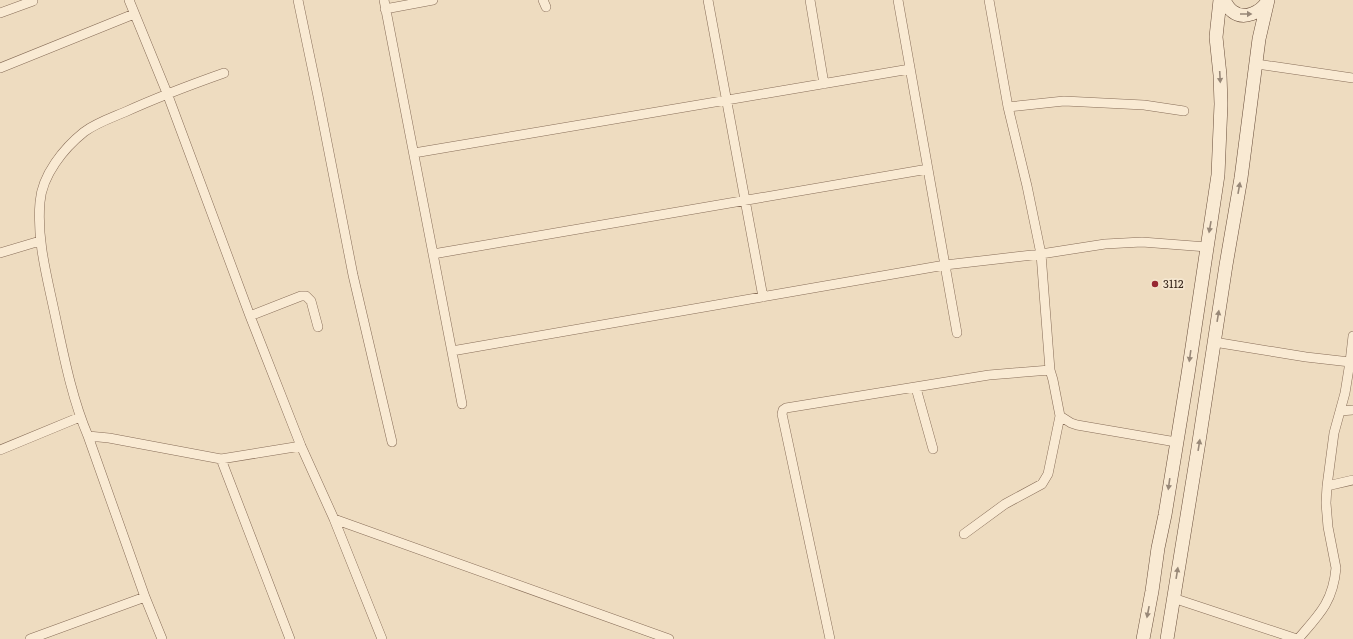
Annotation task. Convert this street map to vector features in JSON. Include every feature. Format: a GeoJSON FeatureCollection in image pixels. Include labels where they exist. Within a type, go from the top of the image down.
{"type":"FeatureCollection","features":[{"type":"Feature","properties":{"kind":"main road"},"geometry":{"type":"LineString","coordinates":[[1143,639],[1188,374],[1218,175],[1221,128],[1220,75],[1216,38],[1220,0]]}},
{"type":"Feature","properties":{"kind":"main road"},"geometry":{"type":"LineString","coordinates":[[1224,0],[1231,10],[1243,15],[1257,12],[1264,7],[1268,0]]}},
{"type":"Feature","properties":{"kind":"main road"},"geometry":{"type":"LineString","coordinates":[[1166,639],[1241,178],[1257,64],[1259,39],[1268,0]]}},
{"type":"Feature","properties":{"kind":"street"},"geometry":{"type":"LineString","coordinates":[[0,13],[35,0]]}},
{"type":"Feature","properties":{"kind":"street"},"geometry":{"type":"LineString","coordinates":[[129,0],[167,93],[250,316],[301,446],[334,519],[382,639]]}},
{"type":"Feature","properties":{"kind":"street"},"geometry":{"type":"LineString","coordinates":[[298,0],[353,275],[392,442]]}},
{"type":"Feature","properties":{"kind":"street"},"geometry":{"type":"LineString","coordinates":[[433,0],[384,4],[462,404]]}},
{"type":"Feature","properties":{"kind":"street"},"geometry":{"type":"LineString","coordinates":[[708,0],[763,297]]}},
{"type":"Feature","properties":{"kind":"street"},"geometry":{"type":"LineString","coordinates":[[810,0],[824,84]]}},
{"type":"Feature","properties":{"kind":"street"},"geometry":{"type":"LineString","coordinates":[[898,0],[957,333]]}},
{"type":"Feature","properties":{"kind":"street"},"geometry":{"type":"LineString","coordinates":[[964,534],[1005,504],[1042,484],[1046,480],[1060,416],[1050,370],[1041,254],[1027,186],[1008,107],[989,0]]}},
{"type":"Feature","properties":{"kind":"street"},"geometry":{"type":"LineString","coordinates":[[0,68],[134,14]]}},
{"type":"Feature","properties":{"kind":"street"},"geometry":{"type":"LineString","coordinates":[[1257,64],[1353,78]]}},
{"type":"Feature","properties":{"kind":"street"},"geometry":{"type":"LineString","coordinates":[[414,153],[910,69]]}},
{"type":"Feature","properties":{"kind":"street"},"geometry":{"type":"LineString","coordinates":[[162,639],[80,417],[55,316],[40,241],[40,202],[46,181],[56,163],[72,142],[85,131],[97,124],[167,93],[224,73]]}},
{"type":"Feature","properties":{"kind":"street"},"geometry":{"type":"LineString","coordinates":[[1008,107],[1064,101],[1144,106],[1184,111]]}},
{"type":"Feature","properties":{"kind":"street"},"geometry":{"type":"LineString","coordinates":[[433,254],[928,169]]}},
{"type":"Feature","properties":{"kind":"street"},"geometry":{"type":"LineString","coordinates":[[0,254],[40,241]]}},
{"type":"Feature","properties":{"kind":"street"},"geometry":{"type":"LineString","coordinates":[[452,351],[945,265],[1041,254],[1105,244],[1142,242],[1207,247]]}},
{"type":"Feature","properties":{"kind":"street"},"geometry":{"type":"LineString","coordinates":[[250,316],[301,296],[306,296],[311,301],[318,327]]}},
{"type":"Feature","properties":{"kind":"street"},"geometry":{"type":"LineString","coordinates":[[1173,598],[1297,639],[1318,617],[1327,603],[1335,577],[1336,568],[1327,515],[1327,486],[1334,433],[1347,382],[1353,336]]}},
{"type":"Feature","properties":{"kind":"street"},"geometry":{"type":"LineString","coordinates":[[1214,342],[1306,357],[1350,362]]}},
{"type":"Feature","properties":{"kind":"street"},"geometry":{"type":"LineString","coordinates":[[830,639],[782,414],[783,410],[786,408],[989,375],[1050,370]]}},
{"type":"Feature","properties":{"kind":"street"},"geometry":{"type":"LineString","coordinates":[[916,388],[933,449]]}},
{"type":"Feature","properties":{"kind":"street"},"geometry":{"type":"LineString","coordinates":[[1340,411],[1353,410]]}},
{"type":"Feature","properties":{"kind":"street"},"geometry":{"type":"LineString","coordinates":[[1060,416],[1076,425],[1176,442]]}},
{"type":"Feature","properties":{"kind":"street"},"geometry":{"type":"LineString","coordinates":[[0,450],[80,417]]}},
{"type":"Feature","properties":{"kind":"street"},"geometry":{"type":"LineString","coordinates":[[88,436],[109,438],[221,459],[301,446]]}},
{"type":"Feature","properties":{"kind":"street"},"geometry":{"type":"LineString","coordinates":[[221,459],[290,639]]}},
{"type":"Feature","properties":{"kind":"street"},"geometry":{"type":"LineString","coordinates":[[1327,486],[1353,480]]}},
{"type":"Feature","properties":{"kind":"street"},"geometry":{"type":"LineString","coordinates":[[334,519],[669,639]]}},
{"type":"Feature","properties":{"kind":"street"},"geometry":{"type":"LineString","coordinates":[[30,639],[145,596]]}},
{"type":"Feature","properties":{"kind":"place","name":"3112"},"geometry":{"type":"Point","coordinates":[1155,284]}}]}
